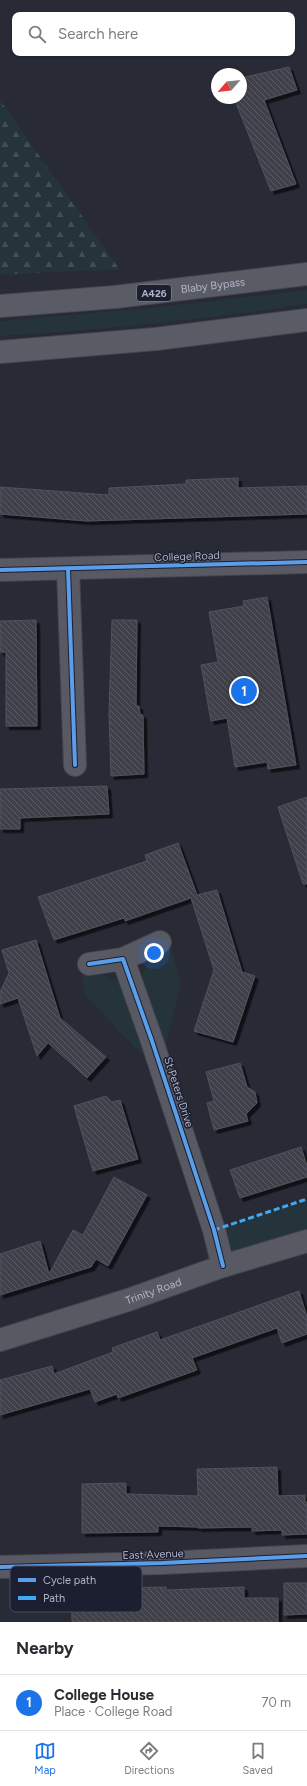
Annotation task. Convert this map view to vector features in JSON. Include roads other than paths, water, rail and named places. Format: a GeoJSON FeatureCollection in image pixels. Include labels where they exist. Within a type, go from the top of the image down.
{"type":"FeatureCollection","features":[{"type":"Feature","properties":{"kind":"main road","name":"Blaby Bypass"},"geometry":{"type":"LineString","coordinates":[[0,306],[115,297],[307,274]]}},
{"type":"Feature","properties":{"kind":"main road"},"geometry":{"type":"LineString","coordinates":[[0,352],[156,339],[307,320]]}},
{"type":"Feature","properties":{"kind":"street","name":"College Road"},"geometry":{"type":"LineString","coordinates":[[0,570],[307,562]]}},
{"type":"Feature","properties":{"kind":"street"},"geometry":{"type":"LineString","coordinates":[[68,568],[75,765]]}},
{"type":"Feature","properties":{"kind":"street"},"geometry":{"type":"LineString","coordinates":[[89,964],[123,959],[160,942]]}},
{"type":"Feature","properties":{"kind":"street","name":"St Peters Drive"},"geometry":{"type":"LineString","coordinates":[[123,959],[152,1041],[214,1230],[223,1266]]}},
{"type":"Feature","properties":{"kind":"street","name":"Trinity Road"},"geometry":{"type":"LineString","coordinates":[[0,1340],[128,1300],[223,1266],[307,1241]]}},
{"type":"Feature","properties":{"kind":"street","name":"East Avenue"},"geometry":{"type":"LineString","coordinates":[[40,1566],[162,1563],[307,1556]]}},
{"type":"Feature","properties":{"kind":"street","name":"East Avenue"},"geometry":{"type":"LineString","coordinates":[[0,1567],[10,1567]]}},
{"type":"Feature","properties":{"kind":"place","name":"College House"},"geometry":{"type":"Point","coordinates":[244,691]}}]}
